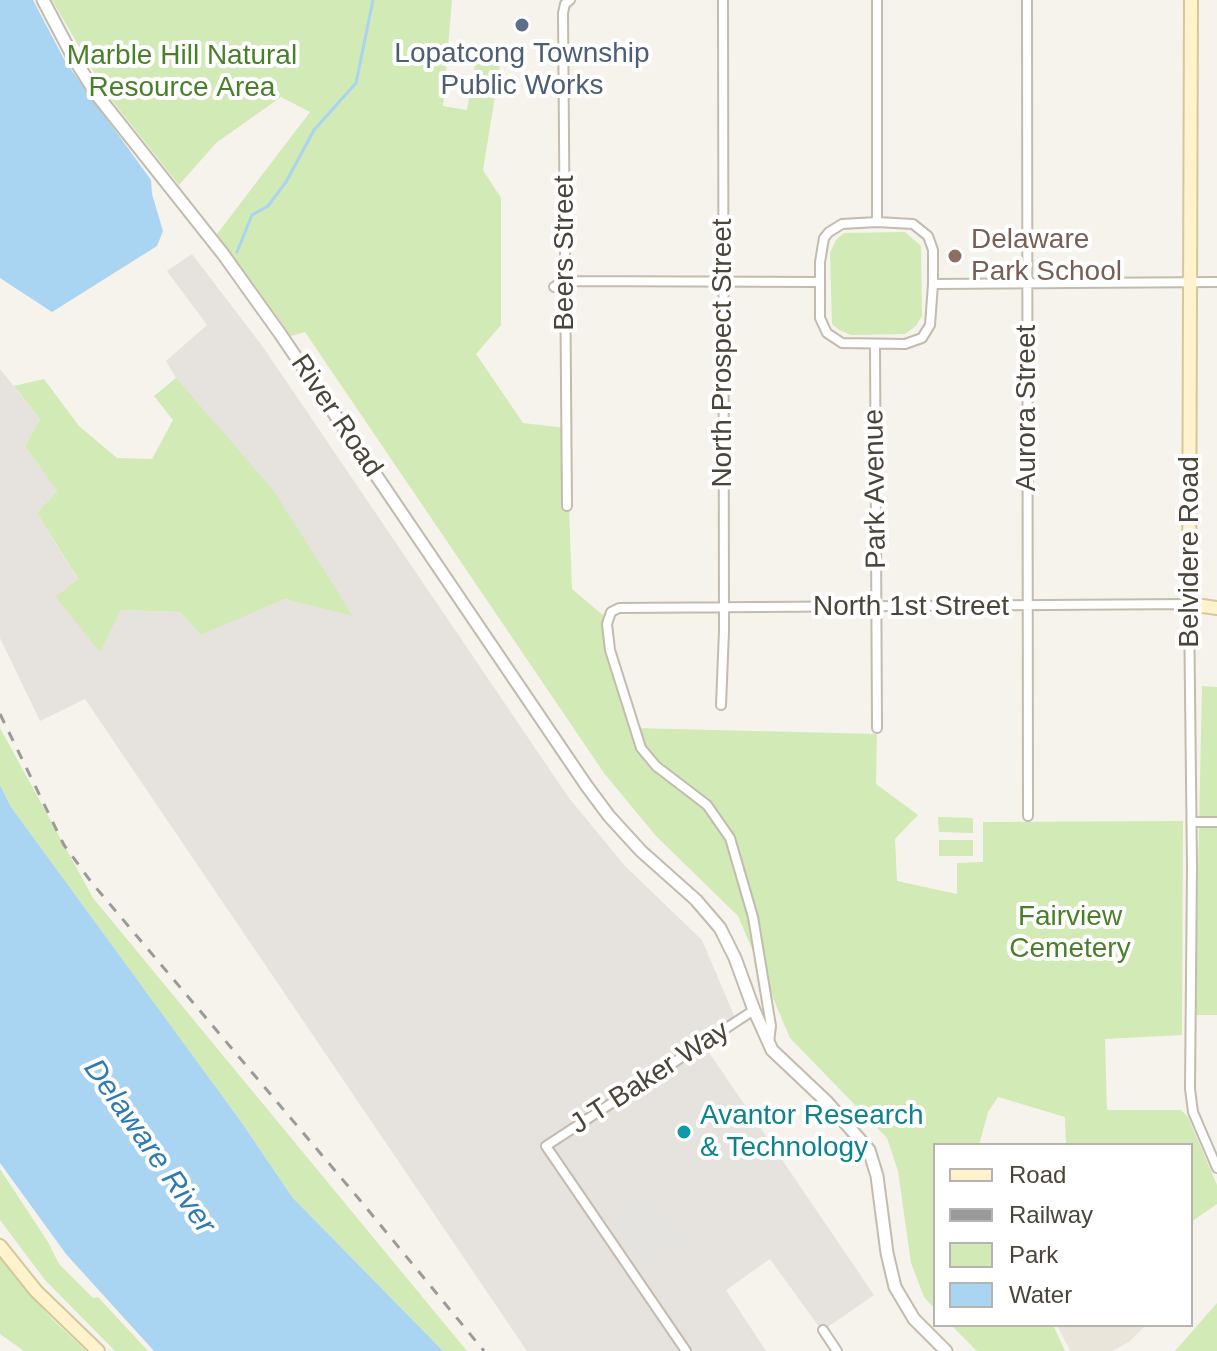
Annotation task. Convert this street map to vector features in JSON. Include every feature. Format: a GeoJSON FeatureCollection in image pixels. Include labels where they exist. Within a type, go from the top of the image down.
{"type":"FeatureCollection","features":[{"type":"Feature","properties":{"kind":"main road","name":"Belvidere Road"},"geometry":{"type":"LineString","coordinates":[[1189,604],[1191,0]]}},
{"type":"Feature","properties":{"kind":"main road","name":"North 1st Street"},"geometry":{"type":"LineString","coordinates":[[1189,604],[1217,608]]}},
{"type":"Feature","properties":{"kind":"main road"},"geometry":{"type":"LineString","coordinates":[[0,1246],[36,1291],[98,1351]]}},
{"type":"Feature","properties":{"kind":"street","name":"River Road"},"geometry":{"type":"LineString","coordinates":[[43,0],[97,95],[223,254],[281,335],[586,785],[627,835],[696,900],[720,928],[768,1043],[777,1056],[827,1102],[869,1150],[877,1176],[887,1253],[895,1287],[906,1310],[946,1351]]}},
{"type":"Feature","properties":{"kind":"street","name":"North Prospect Street"},"geometry":{"type":"LineString","coordinates":[[721,705],[723,0]]}},
{"type":"Feature","properties":{"kind":"street"},"geometry":{"type":"LineString","coordinates":[[877,0],[877,222]]}},
{"type":"Feature","properties":{"kind":"street","name":"Aurora Street"},"geometry":{"type":"LineString","coordinates":[[1027,0],[1028,816]]}},
{"type":"Feature","properties":{"kind":"street","name":"Beers Street"},"geometry":{"type":"LineString","coordinates":[[567,506],[563,13],[568,1]]}},
{"type":"Feature","properties":{"kind":"street"},"geometry":{"type":"LineString","coordinates":[[907,223],[926,232],[933,250],[932,317],[922,338],[905,344],[842,343],[827,333],[820,318],[820,282],[822,245],[829,232],[842,224],[907,223]]}},
{"type":"Feature","properties":{"kind":"street"},"geometry":{"type":"LineString","coordinates":[[554,287],[564,281],[820,282]]}},
{"type":"Feature","properties":{"kind":"street"},"geometry":{"type":"LineString","coordinates":[[933,284],[1217,282]]}},
{"type":"Feature","properties":{"kind":"street","name":"Park Avenue"},"geometry":{"type":"LineString","coordinates":[[875,345],[877,728]]}},
{"type":"Feature","properties":{"kind":"street","name":"North 1st Street"},"geometry":{"type":"LineString","coordinates":[[768,1043],[771,1026],[758,940],[730,838],[707,805],[656,766],[641,748],[610,650],[608,616],[614,609],[1189,604]]}},
{"type":"Feature","properties":{"kind":"street","name":"Belvidere Road"},"geometry":{"type":"LineString","coordinates":[[1189,604],[1191,1103],[1217,1168]]}},
{"type":"Feature","properties":{"kind":"street"},"geometry":{"type":"LineString","coordinates":[[1192,822],[1217,822]]}},
{"type":"Feature","properties":{"kind":"street","name":"J T Baker Way"},"geometry":{"type":"LineString","coordinates":[[686,1351],[546,1146],[754,1010]]}},
{"type":"Feature","properties":{"kind":"street"},"geometry":{"type":"LineString","coordinates":[[823,1330],[837,1351]]}},
{"type":"Feature","properties":{"kind":"shaded area"},"geometry":{"type":"Polygon","coordinates":[[[192,254],[263,347],[569,798],[625,866],[702,940],[738,1025],[706,1048],[874,1295],[822,1331],[770,1259],[726,1290],[766,1351],[527,1351],[85,699],[40,721],[0,638],[0,369],[40,419],[25,446],[57,491],[37,513],[78,580],[57,597],[100,651],[121,610],[180,612],[201,635],[285,599],[352,615],[166,361],[207,325],[167,271],[192,254]]]}},
{"type":"Feature","properties":{"kind":"shaded area"},"geometry":{"type":"Polygon","coordinates":[[[652,1193],[685,1240],[645,1267],[613,1220],[652,1193]]]}},
{"type":"Feature","properties":{"kind":"shaded area"},"geometry":{"type":"Polygon","coordinates":[[[1058,1327],[1144,1327],[1129,1342],[1112,1351],[1070,1351],[1058,1327]]]}},
{"type":"Feature","properties":{"kind":"green space"},"geometry":{"type":"Polygon","coordinates":[[[52,0],[452,0],[443,106],[467,110],[478,47],[503,47],[483,170],[501,198],[501,325],[476,354],[523,423],[566,428],[572,589],[604,616],[633,728],[877,734],[876,784],[918,815],[895,839],[897,881],[957,894],[957,863],[983,862],[983,822],[1183,821],[1182,1035],[1105,1039],[1107,1110],[1181,1110],[1188,1117],[1217,1185],[1217,1204],[1193,1221],[1193,1143],[1066,1143],[1065,1117],[998,1097],[988,1112],[980,1143],[933,1143],[933,1307],[924,1297],[911,1263],[898,1171],[887,1138],[790,1038],[738,916],[656,836],[604,773],[305,332],[291,336],[217,234],[310,112],[281,97],[216,143],[179,185],[106,93],[52,0]]]}},
{"type":"Feature","properties":{"kind":"green space"},"geometry":{"type":"Polygon","coordinates":[[[905,232],[921,246],[922,316],[916,326],[905,334],[851,335],[839,330],[832,324],[830,253],[836,240],[844,233],[905,232]]]}},
{"type":"Feature","properties":{"kind":"green space"},"geometry":{"type":"Polygon","coordinates":[[[176,378],[273,490],[353,616],[285,599],[201,635],[180,612],[121,610],[100,652],[56,597],[78,579],[37,513],[57,491],[25,446],[40,419],[14,386],[44,379],[79,426],[117,458],[152,459],[173,420],[154,396],[176,378]]]}},
{"type":"Feature","properties":{"kind":"green space"},"geometry":{"type":"Polygon","coordinates":[[[1202,686],[1217,687],[1217,1015],[1195,1015],[1202,686]]]}},
{"type":"Feature","properties":{"kind":"green space"},"geometry":{"type":"Polygon","coordinates":[[[0,728],[93,898],[467,1351],[443,1351],[292,1197],[242,1123],[11,807],[0,785],[0,728]]]}},
{"type":"Feature","properties":{"kind":"green space"},"geometry":{"type":"Polygon","coordinates":[[[938,817],[973,818],[973,833],[939,832],[938,817]]]}},
{"type":"Feature","properties":{"kind":"green space"},"geometry":{"type":"Polygon","coordinates":[[[939,840],[973,840],[973,856],[939,856],[939,840]]]}},
{"type":"Feature","properties":{"kind":"green space"},"geometry":{"type":"Polygon","coordinates":[[[0,1169],[59,1264],[93,1298],[98,1297],[148,1351],[115,1351],[45,1280],[0,1220],[0,1169]]]}},
{"type":"Feature","properties":{"kind":"green space"},"geometry":{"type":"Polygon","coordinates":[[[0,1255],[53,1320],[86,1351],[24,1351],[0,1334],[0,1255]]]}},
{"type":"Feature","properties":{"kind":"green space"},"geometry":{"type":"Polygon","coordinates":[[[1217,1303],[1217,1351],[1175,1351],[1217,1303]]]}},
{"type":"Feature","properties":{"kind":"green space"},"geometry":{"type":"Polygon","coordinates":[[[953,1327],[1054,1327],[1065,1351],[977,1351],[953,1327]]]}},
{"type":"Feature","properties":{"kind":"water"},"geometry":{"type":"Polygon","coordinates":[[[0,0],[33,0],[65,61],[151,180],[163,231],[157,246],[52,312],[0,278],[0,0]]]}},
{"type":"Feature","properties":{"kind":"water","name":"Delaware River"},"geometry":{"type":"Polygon","coordinates":[[[0,785],[11,807],[242,1123],[292,1197],[443,1351],[154,1351],[66,1254],[0,1163],[0,785]]]}},
{"type":"Feature","properties":{"kind":"waterway"},"geometry":{"type":"LineString","coordinates":[[237,252],[252,215],[268,206],[286,182],[314,130],[356,83],[373,0]]}},
{"type":"Feature","properties":{"kind":"railway"},"geometry":{"type":"LineString","coordinates":[[0,714],[64,845],[92,883],[484,1351]]}},
{"type":"Feature","properties":{"kind":"place","name":"Lopatcong Township Public Works"},"geometry":{"type":"Point","coordinates":[522,25]}},
{"type":"Feature","properties":{"kind":"place","name":"Delaware Park School"},"geometry":{"type":"Point","coordinates":[955,256]}},
{"type":"Feature","properties":{"kind":"place","name":"Avantor Research & Technology"},"geometry":{"type":"Point","coordinates":[684,1132]}},
{"type":"Feature","properties":{"kind":"park label","name":"Marble Hill Natural Resource Area"},"geometry":{"type":"Point","coordinates":[182,72]}},
{"type":"Feature","properties":{"kind":"park label","name":"Fairview Cemetery"},"geometry":{"type":"Point","coordinates":[1070,933]}}]}
